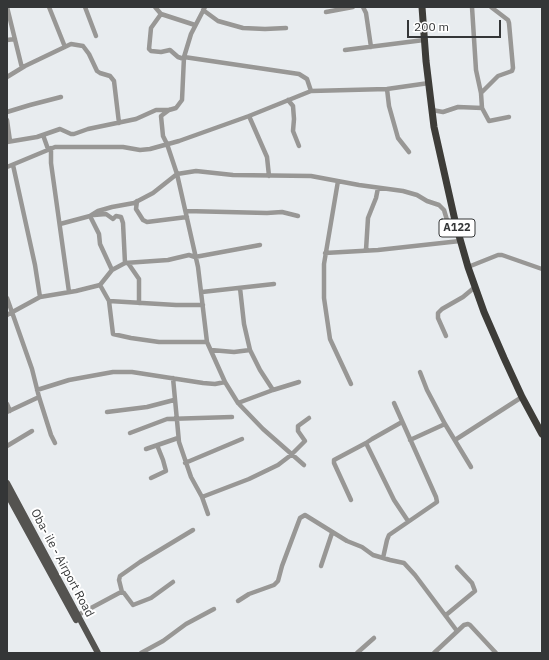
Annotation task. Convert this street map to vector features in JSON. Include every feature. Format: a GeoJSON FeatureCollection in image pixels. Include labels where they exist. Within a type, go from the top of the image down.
{"type":"FeatureCollection","features":[{"type":"Feature","properties":{"kind":"highway","name":"A122"},"geometry":{"type":"LineString","coordinates":[[422,7],[424,40],[434,127],[460,241],[475,287],[504,358],[522,397],[542,434]]}},
{"type":"Feature","properties":{"kind":"main road","name":"Oba- ile - Airport Road"},"geometry":{"type":"LineString","coordinates":[[8,485],[94,653]]}},
{"type":"Feature","properties":{"kind":"main road","name":"Oba- ile - Airport Road"},"geometry":{"type":"LineString","coordinates":[[7,495],[78,615],[98,653]]}},
{"type":"Feature","properties":{"kind":"street"},"geometry":{"type":"LineString","coordinates":[[7,7],[22,68]]}},
{"type":"Feature","properties":{"kind":"street"},"geometry":{"type":"LineString","coordinates":[[49,7],[65,47]]}},
{"type":"Feature","properties":{"kind":"street"},"geometry":{"type":"LineString","coordinates":[[85,7],[96,36]]}},
{"type":"Feature","properties":{"kind":"street"},"geometry":{"type":"LineString","coordinates":[[155,7],[161,14],[195,25]]}},
{"type":"Feature","properties":{"kind":"street"},"geometry":{"type":"LineString","coordinates":[[326,12],[353,7]]}},
{"type":"Feature","properties":{"kind":"street"},"geometry":{"type":"LineString","coordinates":[[363,7],[366,13],[371,47]]}},
{"type":"Feature","properties":{"kind":"street"},"geometry":{"type":"LineString","coordinates":[[472,7],[476,70],[481,93],[482,108],[489,121],[509,117]]}},
{"type":"Feature","properties":{"kind":"street"},"geometry":{"type":"LineString","coordinates":[[481,93],[498,76],[512,71],[509,23],[508,20],[491,7]]}},
{"type":"Feature","properties":{"kind":"street"},"geometry":{"type":"LineString","coordinates":[[7,120],[9,142],[25,140],[60,129],[74,134],[88,129],[136,119],[156,110],[169,110],[176,108],[182,100],[184,58],[191,34],[204,8],[218,21],[243,28],[265,30],[286,28]]}},
{"type":"Feature","properties":{"kind":"street"},"geometry":{"type":"LineString","coordinates":[[161,14],[151,28],[149,49],[151,51],[161,52],[170,50],[178,57],[299,74],[307,79],[311,91]]}},
{"type":"Feature","properties":{"kind":"street"},"geometry":{"type":"LineString","coordinates":[[7,40],[15,40]]}},
{"type":"Feature","properties":{"kind":"street"},"geometry":{"type":"LineString","coordinates":[[345,50],[424,40]]}},
{"type":"Feature","properties":{"kind":"street"},"geometry":{"type":"LineString","coordinates":[[7,77],[71,44],[83,46],[89,54],[97,71],[107,74],[114,81],[119,123]]}},
{"type":"Feature","properties":{"kind":"street"},"geometry":{"type":"LineString","coordinates":[[7,167],[49,149],[123,147],[143,150],[167,144],[249,116],[311,91],[387,88],[429,83]]}},
{"type":"Feature","properties":{"kind":"street"},"geometry":{"type":"LineString","coordinates":[[387,88],[389,106],[398,138],[409,152]]}},
{"type":"Feature","properties":{"kind":"street"},"geometry":{"type":"LineString","coordinates":[[7,112],[61,97]]}},
{"type":"Feature","properties":{"kind":"street"},"geometry":{"type":"LineString","coordinates":[[288,100],[293,106],[293,131],[299,146]]}},
{"type":"Feature","properties":{"kind":"street"},"geometry":{"type":"LineString","coordinates":[[432,110],[443,112],[458,107],[482,108]]}},
{"type":"Feature","properties":{"kind":"street"},"geometry":{"type":"LineString","coordinates":[[169,110],[163,114],[161,118],[163,136],[177,174],[198,267],[207,342],[225,382],[238,403],[249,415],[304,465]]}},
{"type":"Feature","properties":{"kind":"street"},"geometry":{"type":"LineString","coordinates":[[249,116],[267,157],[268,176]]}},
{"type":"Feature","properties":{"kind":"street"},"geometry":{"type":"LineString","coordinates":[[43,135],[49,149],[68,292]]}},
{"type":"Feature","properties":{"kind":"street"},"geometry":{"type":"LineString","coordinates":[[13,165],[35,265],[40,297]]}},
{"type":"Feature","properties":{"kind":"street"},"geometry":{"type":"LineString","coordinates":[[92,216],[100,211],[137,201],[153,193],[177,174],[196,171],[233,175],[311,176],[403,191],[417,195],[426,201],[439,205],[444,210],[447,220],[456,225]]}},
{"type":"Feature","properties":{"kind":"street"},"geometry":{"type":"LineString","coordinates":[[338,181],[324,264],[324,298],[328,328],[335,351],[350,384]]}},
{"type":"Feature","properties":{"kind":"street"},"geometry":{"type":"LineString","coordinates":[[366,250],[368,218],[376,198],[378,188]]}},
{"type":"Feature","properties":{"kind":"street"},"geometry":{"type":"LineString","coordinates":[[137,201],[136,209],[143,220],[147,222],[187,217]]}},
{"type":"Feature","properties":{"kind":"street"},"geometry":{"type":"LineString","coordinates":[[186,211],[282,212],[298,216]]}},
{"type":"Feature","properties":{"kind":"street"},"geometry":{"type":"LineString","coordinates":[[60,224],[106,214],[113,219],[115,216],[120,216],[123,223],[126,262],[139,279],[139,303]]}},
{"type":"Feature","properties":{"kind":"street"},"geometry":{"type":"LineString","coordinates":[[92,216],[99,234],[100,244],[112,270]]}},
{"type":"Feature","properties":{"kind":"street"},"geometry":{"type":"LineString","coordinates":[[326,253],[460,241]]}},
{"type":"Feature","properties":{"kind":"street"},"geometry":{"type":"LineString","coordinates":[[7,315],[40,297],[100,285],[112,270],[126,262],[168,260],[190,255],[195,256],[260,245]]}},
{"type":"Feature","properties":{"kind":"street"},"geometry":{"type":"LineString","coordinates":[[468,267],[498,255],[502,255],[542,269]]}},
{"type":"Feature","properties":{"kind":"street"},"geometry":{"type":"LineString","coordinates":[[202,292],[274,284]]}},
{"type":"Feature","properties":{"kind":"street"},"geometry":{"type":"LineString","coordinates":[[100,285],[109,301],[112,332],[116,336],[159,342],[207,342]]}},
{"type":"Feature","properties":{"kind":"street"},"geometry":{"type":"LineString","coordinates":[[446,336],[438,318],[438,313],[442,309],[463,297],[475,287]]}},
{"type":"Feature","properties":{"kind":"street"},"geometry":{"type":"LineString","coordinates":[[240,288],[244,324],[250,350],[260,370],[273,390]]}},
{"type":"Feature","properties":{"kind":"street"},"geometry":{"type":"LineString","coordinates":[[7,298],[32,369],[39,398],[55,443]]}},
{"type":"Feature","properties":{"kind":"street"},"geometry":{"type":"LineString","coordinates":[[109,301],[203,305]]}},
{"type":"Feature","properties":{"kind":"street"},"geometry":{"type":"LineString","coordinates":[[211,350],[234,352],[250,350]]}},
{"type":"Feature","properties":{"kind":"street"},"geometry":{"type":"LineString","coordinates":[[38,390],[70,380],[113,372],[132,372],[202,383],[215,384],[225,382]]}},
{"type":"Feature","properties":{"kind":"street"},"geometry":{"type":"LineString","coordinates":[[420,372],[427,390],[445,424],[471,467]]}},
{"type":"Feature","properties":{"kind":"street"},"geometry":{"type":"LineString","coordinates":[[173,378],[178,438],[185,463],[208,514]]}},
{"type":"Feature","properties":{"kind":"street"},"geometry":{"type":"LineString","coordinates":[[238,403],[299,382]]}},
{"type":"Feature","properties":{"kind":"street"},"geometry":{"type":"LineString","coordinates":[[455,440],[522,397]]}},
{"type":"Feature","properties":{"kind":"street"},"geometry":{"type":"LineString","coordinates":[[7,404],[8,412],[39,398]]}},
{"type":"Feature","properties":{"kind":"street"},"geometry":{"type":"LineString","coordinates":[[107,412],[147,407],[174,400]]}},
{"type":"Feature","properties":{"kind":"street"},"geometry":{"type":"LineString","coordinates":[[383,558],[388,538],[408,521],[436,503],[437,500],[394,403]]}},
{"type":"Feature","properties":{"kind":"street"},"geometry":{"type":"LineString","coordinates":[[130,433],[167,419],[232,417]]}},
{"type":"Feature","properties":{"kind":"street"},"geometry":{"type":"LineString","coordinates":[[202,498],[278,465],[292,455],[305,441],[298,431],[298,426],[309,418]]}},
{"type":"Feature","properties":{"kind":"street"},"geometry":{"type":"LineString","coordinates":[[351,500],[334,460],[402,422]]}},
{"type":"Feature","properties":{"kind":"street"},"geometry":{"type":"LineString","coordinates":[[410,440],[445,424]]}},
{"type":"Feature","properties":{"kind":"street"},"geometry":{"type":"LineString","coordinates":[[7,446],[32,431]]}},
{"type":"Feature","properties":{"kind":"street"},"geometry":{"type":"LineString","coordinates":[[146,449],[178,438]]}},
{"type":"Feature","properties":{"kind":"street"},"geometry":{"type":"LineString","coordinates":[[185,463],[242,439]]}},
{"type":"Feature","properties":{"kind":"street"},"geometry":{"type":"LineString","coordinates":[[366,443],[394,500],[408,521]]}},
{"type":"Feature","properties":{"kind":"street"},"geometry":{"type":"LineString","coordinates":[[152,478],[166,471],[157,445]]}},
{"type":"Feature","properties":{"kind":"street"},"geometry":{"type":"LineString","coordinates":[[238,601],[249,594],[274,585],[278,581],[282,564],[300,518],[303,515],[307,515],[332,532],[347,541],[362,547],[373,555],[404,563],[409,567],[457,631]]}},
{"type":"Feature","properties":{"kind":"street"},"geometry":{"type":"LineString","coordinates":[[173,582],[151,598],[133,605],[122,592],[119,580],[120,576],[193,530]]}},
{"type":"Feature","properties":{"kind":"street"},"geometry":{"type":"LineString","coordinates":[[321,566],[332,532]]}},
{"type":"Feature","properties":{"kind":"street"},"geometry":{"type":"LineString","coordinates":[[446,615],[475,591],[472,583],[457,566]]}},
{"type":"Feature","properties":{"kind":"street"},"geometry":{"type":"LineString","coordinates":[[78,615],[122,592]]}},
{"type":"Feature","properties":{"kind":"street"},"geometry":{"type":"LineString","coordinates":[[141,653],[163,641],[186,624],[214,609]]}},
{"type":"Feature","properties":{"kind":"street"},"geometry":{"type":"LineString","coordinates":[[434,653],[464,625],[470,626],[496,653]]}},
{"type":"Feature","properties":{"kind":"street"},"geometry":{"type":"LineString","coordinates":[[357,653],[374,638]]}}]}
